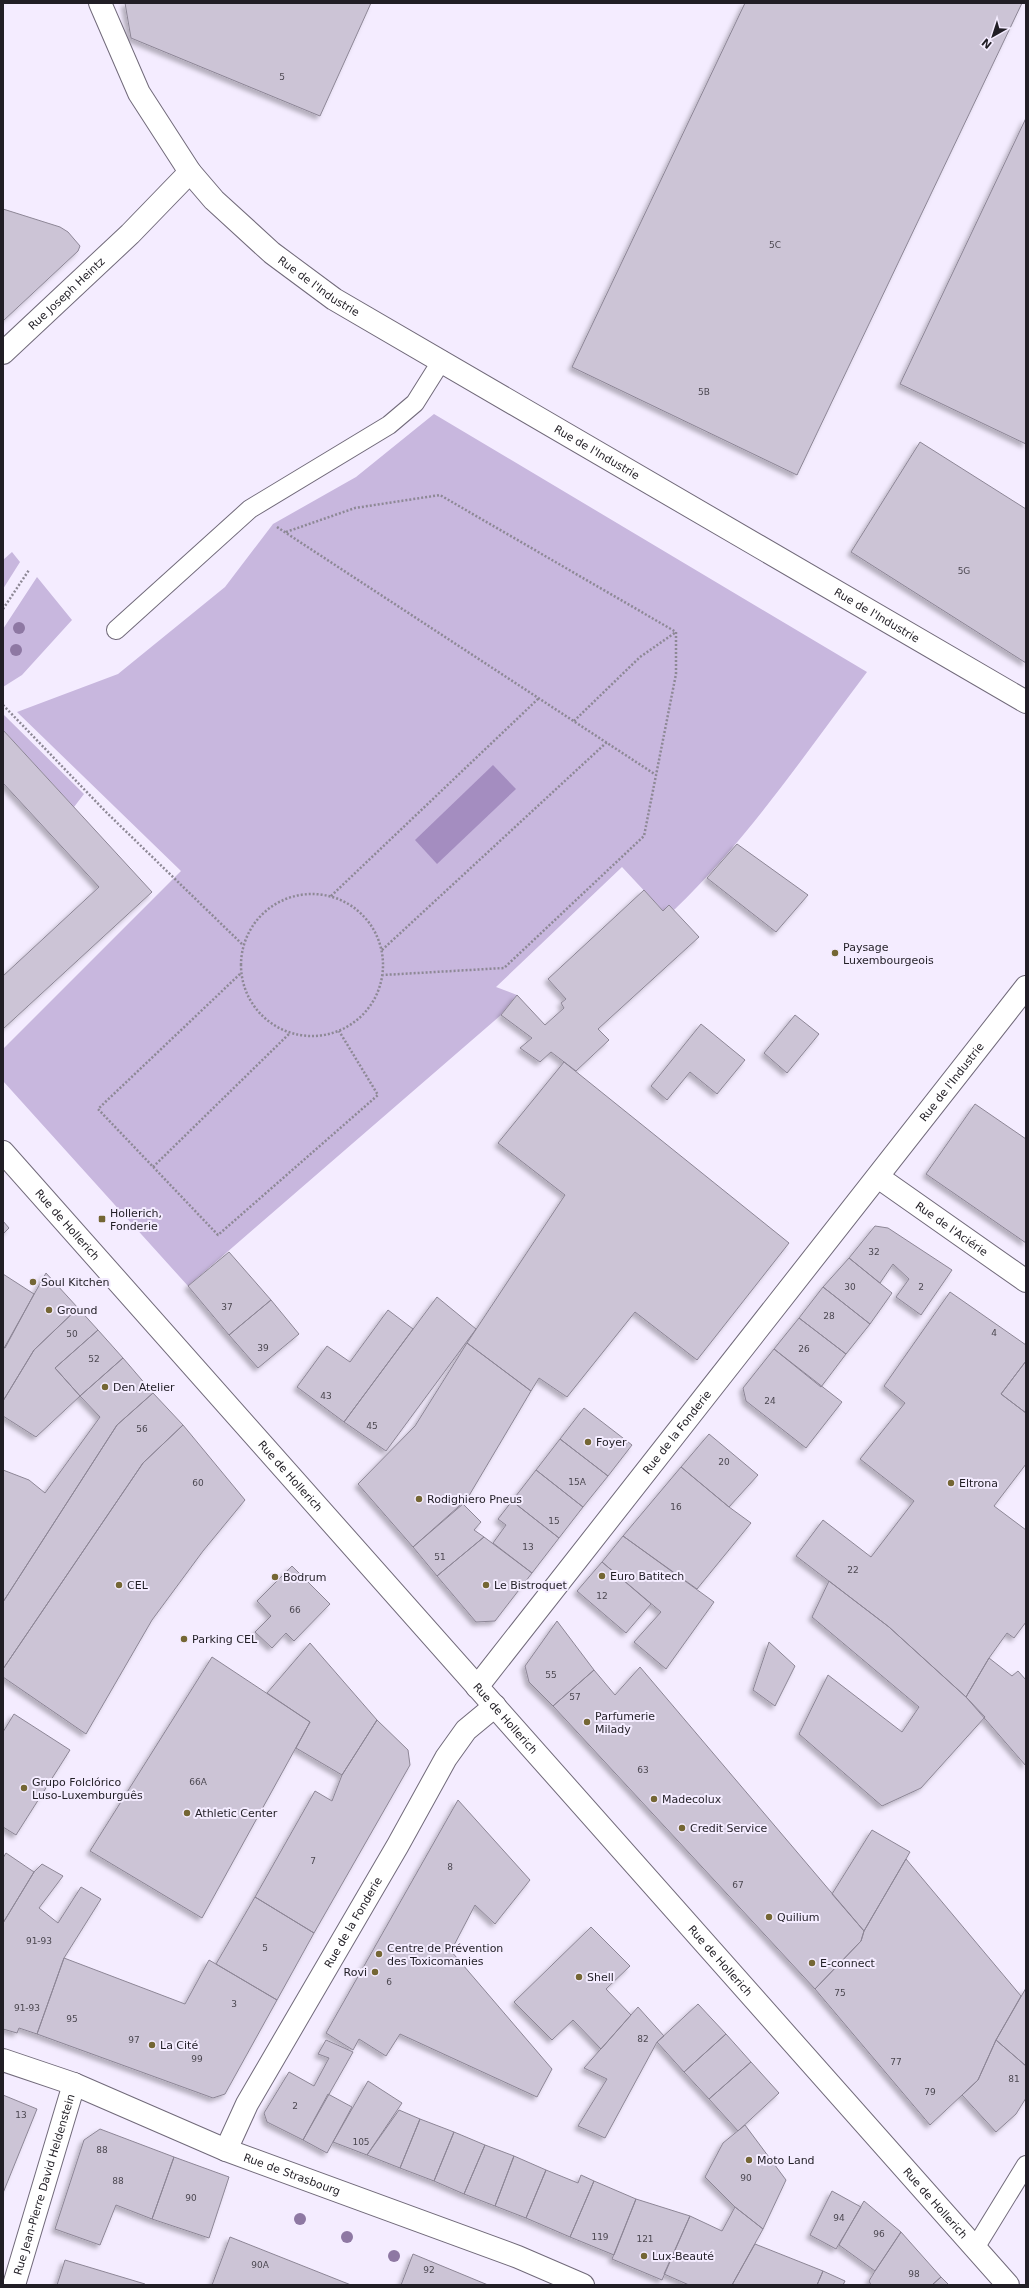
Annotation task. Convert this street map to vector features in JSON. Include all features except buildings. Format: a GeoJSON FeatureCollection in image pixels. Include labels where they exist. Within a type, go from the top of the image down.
{"type":"FeatureCollection","features":[{"type":"Feature","properties":{"kind":"street","name":"Rue de l'Industrie"},"geometry":{"type":"LineString","coordinates":[[100,3],[139,93],[190,172],[214,200],[272,253],[334,299],[442,360],[1026,702]]}},
{"type":"Feature","properties":{"kind":"street","name":"Rue Joseph Heintz"},"geometry":{"type":"LineString","coordinates":[[3,354],[130,234],[190,172]]}},
{"type":"Feature","properties":{"kind":"street","name":"Rue de l'Industrie"},"geometry":{"type":"LineString","coordinates":[[878,1177],[1026,987]]}},
{"type":"Feature","properties":{"kind":"street","name":"Rue de Hollerich"},"geometry":{"type":"LineString","coordinates":[[3,1152],[1008,2285]]}},
{"type":"Feature","properties":{"kind":"street","name":"Rue de l'Aciérie"},"geometry":{"type":"LineString","coordinates":[[878,1177],[1026,1281]]}},
{"type":"Feature","properties":{"kind":"street","name":"Rue de la Fonderie"},"geometry":{"type":"LineString","coordinates":[[477,1687],[878,1177]]}},
{"type":"Feature","properties":{"kind":"street","name":"Rue de la Fonderie"},"geometry":{"type":"LineString","coordinates":[[226,2150],[247,2104],[398,1845],[446,1758],[466,1730],[495,1706]]}},
{"type":"Feature","properties":{"kind":"street","name":"Rue de Strasbourg"},"geometry":{"type":"LineString","coordinates":[[3,2060],[74,2084],[226,2150],[518,2257],[584,2285]]}},
{"type":"Feature","properties":{"kind":"street","name":"Rue Jean-Pierre David Heldenstein"},"geometry":{"type":"LineString","coordinates":[[14,2285],[74,2084]]}},
{"type":"Feature","properties":{"kind":"lane"},"geometry":{"type":"LineString","coordinates":[[116,630],[250,509],[389,425],[415,403],[442,360]]}},
{"type":"Feature","properties":{"kind":"lane"},"geometry":{"type":"LineString","coordinates":[[975,2248],[1026,2165]]}},
{"type":"Feature","properties":{"kind":"path"},"geometry":{"type":"LineString","coordinates":[[286,532],[355,508],[440,495],[676,632]]}},
{"type":"Feature","properties":{"kind":"path"},"geometry":{"type":"LineString","coordinates":[[250,509],[656,775]]}},
{"type":"Feature","properties":{"kind":"path"},"geometry":{"type":"LineString","coordinates":[[3,609],[29,570]]}},
{"type":"Feature","properties":{"kind":"path"},"geometry":{"type":"LineString","coordinates":[[574,721],[640,657],[676,632]]}},
{"type":"Feature","properties":{"kind":"path"},"geometry":{"type":"LineString","coordinates":[[383,975],[504,968],[644,836],[676,674],[676,632]]}},
{"type":"Feature","properties":{"kind":"path"},"geometry":{"type":"LineString","coordinates":[[331,896],[539,698]]}},
{"type":"Feature","properties":{"kind":"path"},"geometry":{"type":"LineString","coordinates":[[3,705],[107,813],[243,945]]}},
{"type":"Feature","properties":{"kind":"path"},"geometry":{"type":"LineString","coordinates":[[382,950],[607,742]]}},
{"type":"Feature","properties":{"kind":"path"},"geometry":{"type":"LineString","coordinates":[[310,893],[331,896],[354,908],[372,926],[382,950],[383,975],[375,998],[360,1018],[339,1031],[314,1037],[290,1033],[266,1020],[249,999],[240,974],[243,945],[252,924],[268,908],[287,898],[310,893]]}},
{"type":"Feature","properties":{"kind":"path"},"geometry":{"type":"LineString","coordinates":[[240,974],[98,1109],[218,1235],[378,1095],[339,1031]]}},
{"type":"Feature","properties":{"kind":"path"},"geometry":{"type":"LineString","coordinates":[[153,1167],[290,1033]]}},
{"type":"Feature","properties":{"kind":"shaded area"},"geometry":{"type":"Polygon","coordinates":[[[434,414],[867,672],[798,765],[751,825],[701,883],[674,910],[669,905],[663,911],[622,867],[496,987],[517,995],[501,1015],[188,1286],[3,1081],[3,1049],[181,871],[17,712],[118,674],[225,587],[273,524],[356,477],[434,414]]]}},
{"type":"Feature","properties":{"kind":"shaded area"},"geometry":{"type":"Polygon","coordinates":[[[12,552],[20,562],[3,589],[3,560],[12,552]]]}},
{"type":"Feature","properties":{"kind":"shaded area"},"geometry":{"type":"Polygon","coordinates":[[[37,577],[72,620],[22,675],[3,687],[3,629],[37,577]]]}},
{"type":"Feature","properties":{"kind":"shaded area"},"geometry":{"type":"Polygon","coordinates":[[[3,714],[84,794],[74,807],[3,730],[3,714]]]}},
{"type":"Feature","properties":{"kind":"shaded area"},"geometry":{"type":"Polygon","coordinates":[[[493,765],[516,789],[437,864],[415,840],[493,765]]]}},
{"type":"Feature","properties":{"kind":"place","name":"Paysage Luxembourgeois"},"geometry":{"type":"Point","coordinates":[835,953]}},
{"type":"Feature","properties":{"kind":"place","name":"Hollerich, Fonderie"},"geometry":{"type":"Point","coordinates":[102,1219]}},
{"type":"Feature","properties":{"kind":"place","name":"Soul Kitchen"},"geometry":{"type":"Point","coordinates":[33,1282]}},
{"type":"Feature","properties":{"kind":"place","name":"Ground"},"geometry":{"type":"Point","coordinates":[49,1310]}},
{"type":"Feature","properties":{"kind":"place","name":"Den Atelier"},"geometry":{"type":"Point","coordinates":[105,1387]}},
{"type":"Feature","properties":{"kind":"place","name":"Foyer"},"geometry":{"type":"Point","coordinates":[588,1442]}},
{"type":"Feature","properties":{"kind":"place","name":"Eltrona"},"geometry":{"type":"Point","coordinates":[951,1483]}},
{"type":"Feature","properties":{"kind":"place","name":"Rodighiero Pneus"},"geometry":{"type":"Point","coordinates":[419,1499]}},
{"type":"Feature","properties":{"kind":"place","name":"Euro Batitech"},"geometry":{"type":"Point","coordinates":[602,1576]}},
{"type":"Feature","properties":{"kind":"place","name":"Bodrum"},"geometry":{"type":"Point","coordinates":[275,1577]}},
{"type":"Feature","properties":{"kind":"place","name":"CEL"},"geometry":{"type":"Point","coordinates":[119,1585]}},
{"type":"Feature","properties":{"kind":"place","name":"Le Bistroquet"},"geometry":{"type":"Point","coordinates":[486,1585]}},
{"type":"Feature","properties":{"kind":"place","name":"Parking CEL"},"geometry":{"type":"Point","coordinates":[184,1639]}},
{"type":"Feature","properties":{"kind":"place","name":"Parfumerie Milady"},"geometry":{"type":"Point","coordinates":[587,1722]}},
{"type":"Feature","properties":{"kind":"place","name":"Grupo Folclórico Luso-Luxemburguês"},"geometry":{"type":"Point","coordinates":[24,1788]}},
{"type":"Feature","properties":{"kind":"place","name":"Madecolux"},"geometry":{"type":"Point","coordinates":[654,1799]}},
{"type":"Feature","properties":{"kind":"place","name":"Athletic Center"},"geometry":{"type":"Point","coordinates":[187,1813]}},
{"type":"Feature","properties":{"kind":"place","name":"Credit Service"},"geometry":{"type":"Point","coordinates":[682,1828]}},
{"type":"Feature","properties":{"kind":"place","name":"Quilium"},"geometry":{"type":"Point","coordinates":[769,1917]}},
{"type":"Feature","properties":{"kind":"place","name":"Centre de Prévention des Toxicomanies"},"geometry":{"type":"Point","coordinates":[379,1954]}},
{"type":"Feature","properties":{"kind":"place","name":"E-connect"},"geometry":{"type":"Point","coordinates":[812,1963]}},
{"type":"Feature","properties":{"kind":"place","name":"Rovi"},"geometry":{"type":"Point","coordinates":[375,1972]}},
{"type":"Feature","properties":{"kind":"place","name":"Shell"},"geometry":{"type":"Point","coordinates":[579,1977]}},
{"type":"Feature","properties":{"kind":"place","name":"La Cité"},"geometry":{"type":"Point","coordinates":[152,2045]}},
{"type":"Feature","properties":{"kind":"place","name":"Moto Land"},"geometry":{"type":"Point","coordinates":[749,2160]}},
{"type":"Feature","properties":{"kind":"place","name":"Lux-Beauté"},"geometry":{"type":"Point","coordinates":[644,2256]}}]}
